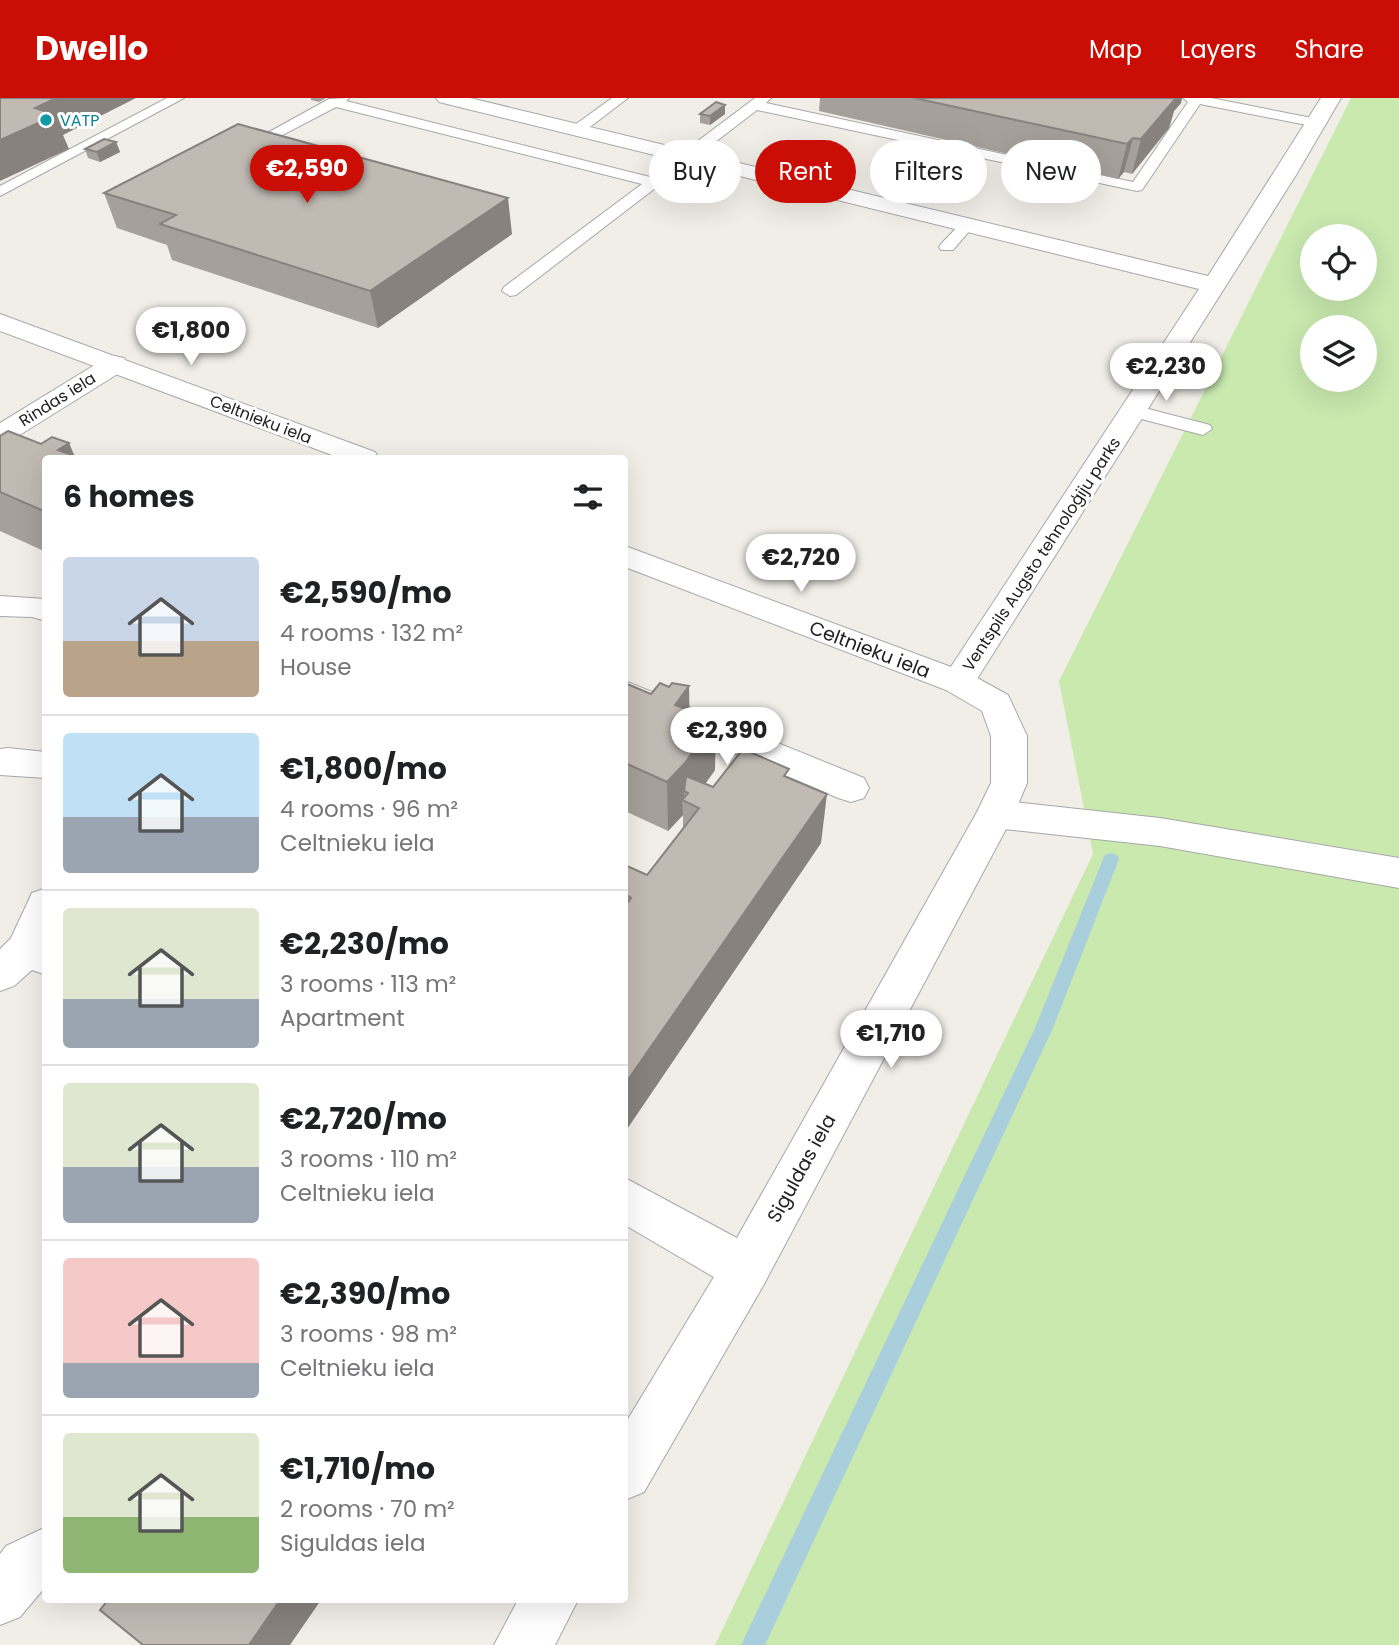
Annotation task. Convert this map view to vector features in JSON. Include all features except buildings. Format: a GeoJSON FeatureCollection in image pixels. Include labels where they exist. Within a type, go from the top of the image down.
{"type":"FeatureCollection","features":[{"type":"Feature","properties":{"kind":"street"},"geometry":{"type":"LineString","coordinates":[[446,98],[649,148]]}},
{"type":"Feature","properties":{"kind":"street","name":"Ventspils Augsto tehnoloģiju parks"},"geometry":{"type":"LineString","coordinates":[[958,682],[1331,98]]}},
{"type":"Feature","properties":{"kind":"street"},"geometry":{"type":"LineString","coordinates":[[741,170],[1214,285]]}},
{"type":"Feature","properties":{"kind":"street","name":"Celtnieku iela"},"geometry":{"type":"LineString","coordinates":[[0,322],[357,455]]}},
{"type":"Feature","properties":{"kind":"street","name":"Rindas iela"},"geometry":{"type":"LineString","coordinates":[[0,435],[115,364]]}},
{"type":"Feature","properties":{"kind":"street","name":"Celtnieku iela"},"geometry":{"type":"LineString","coordinates":[[628,557],[958,682]]}},
{"type":"Feature","properties":{"kind":"street"},"geometry":{"type":"LineString","coordinates":[[0,606],[42,609]]}},
{"type":"Feature","properties":{"kind":"street","name":"Siguldas iela"},"geometry":{"type":"LineString","coordinates":[[628,1468],[746,1269],[995,814],[1009,783],[1009,736],[996,704],[958,682]]}},
{"type":"Feature","properties":{"kind":"street"},"geometry":{"type":"LineString","coordinates":[[628,695],[851,788]]}},
{"type":"Feature","properties":{"kind":"street"},"geometry":{"type":"LineString","coordinates":[[0,762],[42,765]]}},
{"type":"Feature","properties":{"kind":"street"},"geometry":{"type":"LineString","coordinates":[[995,814],[1160,832],[1399,873]]}},
{"type":"Feature","properties":{"kind":"street"},"geometry":{"type":"LineString","coordinates":[[24,960],[42,914]]}},
{"type":"Feature","properties":{"kind":"street"},"geometry":{"type":"LineString","coordinates":[[628,1202],[746,1269]]}},
{"type":"Feature","properties":{"kind":"street"},"geometry":{"type":"LineString","coordinates":[[0,1597],[26,1566],[42,1556]]}},
{"type":"Feature","properties":{"kind":"street"},"geometry":{"type":"LineString","coordinates":[[523,1645],[548,1603]]}},
{"type":"Feature","properties":{"kind":"lane"},"geometry":{"type":"LineString","coordinates":[[0,192],[177,98]]}},
{"type":"Feature","properties":{"kind":"lane"},"geometry":{"type":"LineString","coordinates":[[577,130],[621,98]]}},
{"type":"Feature","properties":{"kind":"lane"},"geometry":{"type":"LineString","coordinates":[[709,140],[759,102],[1137,187],[1193,99],[1317,122]]}},
{"type":"Feature","properties":{"kind":"lane"},"geometry":{"type":"LineString","coordinates":[[227,159],[338,100],[649,181]]}},
{"type":"Feature","properties":{"kind":"lane"},"geometry":{"type":"LineString","coordinates":[[510,291],[649,184]]}},
{"type":"Feature","properties":{"kind":"lane"},"geometry":{"type":"LineString","coordinates":[[947,247],[967,225]]}},
{"type":"Feature","properties":{"kind":"lane"},"geometry":{"type":"LineString","coordinates":[[1133,411],[1203,429]]}},
{"type":"Feature","properties":{"kind":"green space"},"geometry":{"type":"Polygon","coordinates":[[[1351,98],[1399,98],[1399,1645],[715,1645],[1093,854],[1059,681],[1351,98]]]}},
{"type":"Feature","properties":{"kind":"waterway"},"geometry":{"type":"LineString","coordinates":[[753,1645],[1044,1028],[1111,859]]}},
{"type":"Feature","properties":{"kind":"place","name":"VATP"},"geometry":{"type":"Point","coordinates":[46,120]}}]}
